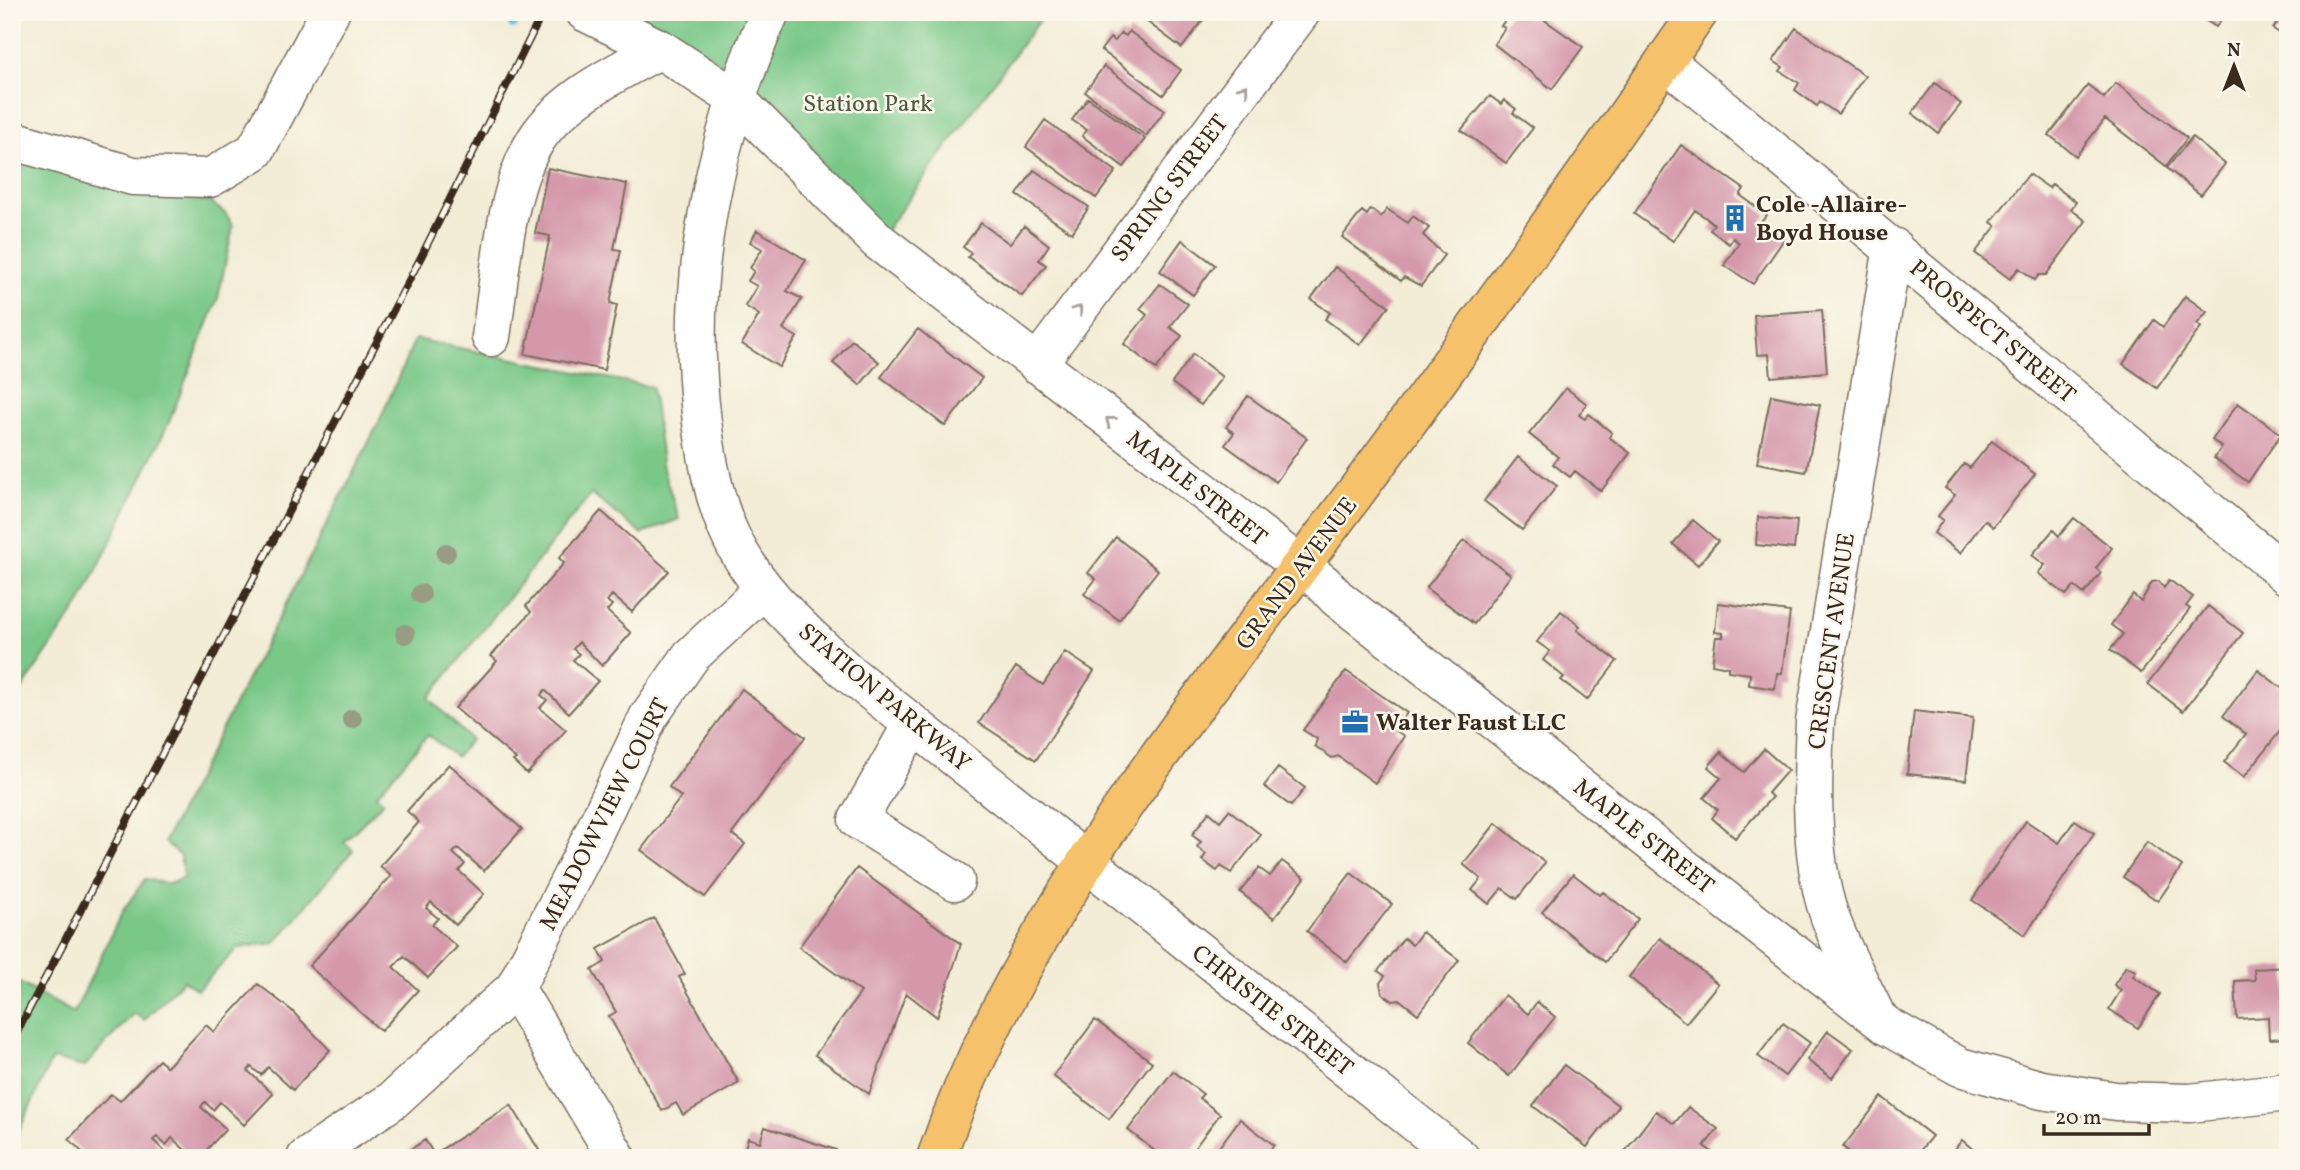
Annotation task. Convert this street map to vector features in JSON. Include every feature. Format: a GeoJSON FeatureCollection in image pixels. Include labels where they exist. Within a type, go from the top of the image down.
{"type":"FeatureCollection","features":[{"type":"Feature","properties":{"kind":"main road","name":"GRAND AVENUE"},"geometry":{"type":"LineString","coordinates":[[936,1158],[983,1046],[1041,933],[1087,860],[1139,783],[1431,392],[1699,12]]}},
{"type":"Feature","properties":{"kind":"street"},"geometry":{"type":"LineString","coordinates":[[12,140],[133,177],[211,178],[255,151],[330,12]]}},
{"type":"Feature","properties":{"kind":"street","name":"MAPLE STREET"},"geometry":{"type":"LineString","coordinates":[[585,12],[660,49],[734,98],[878,242],[1299,568],[1323,583],[1337,598],[1877,1018]]}},
{"type":"Feature","properties":{"kind":"street","name":"STATION PARKWAY"},"geometry":{"type":"LineString","coordinates":[[770,12],[734,98],[712,186],[698,289],[700,403],[708,466],[728,531],[764,589],[805,632],[912,725],[1087,860]]}},
{"type":"Feature","properties":{"kind":"street","name":"SPRING STREET"},"geometry":{"type":"LineString","coordinates":[[1037,364],[1301,12]]}},
{"type":"Feature","properties":{"kind":"street"},"geometry":{"type":"LineString","coordinates":[[491,337],[512,209],[523,164],[537,138],[588,92],[660,49]]}},
{"type":"Feature","properties":{"kind":"street","name":"PROSPECT STREET"},"geometry":{"type":"LineString","coordinates":[[1665,61],[2288,576]]}},
{"type":"Feature","properties":{"kind":"street","name":"CRESCENT AVENUE"},"geometry":{"type":"LineString","coordinates":[[1877,1018],[1832,923],[1817,855],[1812,793],[1815,722],[1893,247]]}},
{"type":"Feature","properties":{"kind":"street","name":"MEADOWVIEW COURT"},"geometry":{"type":"LineString","coordinates":[[306,1158],[393,1100],[515,988],[587,847],[649,716],[691,656],[764,589]]}},
{"type":"Feature","properties":{"kind":"street"},"geometry":{"type":"LineString","coordinates":[[912,725],[858,820],[955,881]]}},
{"type":"Feature","properties":{"kind":"street","name":"CHRISTIE STREET"},"geometry":{"type":"LineString","coordinates":[[1087,860],[1460,1158]]}},
{"type":"Feature","properties":{"kind":"street"},"geometry":{"type":"LineString","coordinates":[[515,988],[617,1158]]}},
{"type":"Feature","properties":{"kind":"street"},"geometry":{"type":"LineString","coordinates":[[1877,1018],[1886,1026],[1960,1067],[2042,1090],[2116,1101],[2190,1103],[2288,1092]]}},
{"type":"Feature","properties":{"kind":"green space","name":"Station Park"},"geometry":{"type":"Polygon","coordinates":[[[585,12],[1045,12],[878,241],[735,98],[585,12]]]}},
{"type":"Feature","properties":{"kind":"green space"},"geometry":{"type":"Polygon","coordinates":[[[12,156],[157,195],[210,202],[226,214],[233,226],[218,298],[169,422],[81,602],[12,704],[12,156]]]}},
{"type":"Feature","properties":{"kind":"green space"},"geometry":{"type":"Polygon","coordinates":[[[415,339],[652,387],[663,469],[679,519],[642,534],[591,494],[429,698],[471,740],[456,757],[428,735],[376,795],[384,801],[344,842],[353,850],[275,943],[238,948],[197,990],[183,980],[144,1020],[134,1013],[84,1067],[52,1059],[12,1146],[12,979],[74,1013],[122,912],[145,879],[170,884],[184,877],[180,856],[164,842],[379,422],[415,339]]]}},
{"type":"Feature","properties":{"kind":"building"},"geometry":{"type":"Polygon","coordinates":[[[1134,12],[1209,12],[1182,48],[1134,12]]]}},
{"type":"Feature","properties":{"kind":"building"},"geometry":{"type":"Polygon","coordinates":[[[1511,12],[1533,12],[1583,47],[1552,89],[1494,44],[1505,28],[1501,26],[1511,12]]]}},
{"type":"Feature","properties":{"kind":"building"},"geometry":{"type":"Polygon","coordinates":[[[2193,12],[2226,12],[2216,27],[2193,12]]]}},
{"type":"Feature","properties":{"kind":"building"},"geometry":{"type":"Polygon","coordinates":[[[2284,12],[2288,12],[2288,38],[2273,29],[2284,12]]]}},
{"type":"Feature","properties":{"kind":"building"},"geometry":{"type":"Polygon","coordinates":[[[1796,28],[1865,76],[1838,114],[1820,102],[1817,106],[1795,90],[1799,83],[1780,71],[1783,67],[1773,61],[1796,28]]]}},
{"type":"Feature","properties":{"kind":"building"},"geometry":{"type":"Polygon","coordinates":[[[1129,31],[1181,70],[1163,95],[1101,50],[1110,38],[1115,41],[1121,33],[1126,36],[1129,31]]]}},
{"type":"Feature","properties":{"kind":"building"},"geometry":{"type":"Polygon","coordinates":[[[1104,66],[1165,110],[1146,136],[1085,92],[1104,66]]]}},
{"type":"Feature","properties":{"kind":"building"},"geometry":{"type":"Polygon","coordinates":[[[1935,83],[1961,104],[1938,133],[1912,113],[1935,83]]]}},
{"type":"Feature","properties":{"kind":"building"},"geometry":{"type":"Polygon","coordinates":[[[2116,83],[2187,138],[2166,166],[2105,119],[2076,156],[2049,135],[2088,85],[2104,98],[2116,83]]]}},
{"type":"Feature","properties":{"kind":"building"},"geometry":{"type":"Polygon","coordinates":[[[1490,96],[1501,104],[1504,100],[1516,109],[1513,113],[1533,128],[1506,163],[1461,130],[1490,96]]]}},
{"type":"Feature","properties":{"kind":"building"},"geometry":{"type":"Polygon","coordinates":[[[1088,98],[1145,139],[1124,167],[1082,136],[1087,130],[1072,120],[1088,98]]]}},
{"type":"Feature","properties":{"kind":"building"},"geometry":{"type":"Polygon","coordinates":[[[1045,120],[1116,171],[1096,198],[1026,147],[1045,120]]]}},
{"type":"Feature","properties":{"kind":"building"},"geometry":{"type":"Polygon","coordinates":[[[2192,137],[2225,164],[2201,195],[2167,168],[2192,137]]]}},
{"type":"Feature","properties":{"kind":"building","name":"Cole -Allaire- Boyd House"},"geometry":{"type":"Polygon","coordinates":[[[1681,145],[1744,189],[1740,195],[1767,215],[1761,222],[1785,238],[1753,284],[1724,265],[1739,243],[1733,238],[1729,244],[1710,230],[1714,224],[1695,210],[1673,241],[1634,214],[1681,145]]]}},
{"type":"Feature","properties":{"kind":"building"},"geometry":{"type":"Polygon","coordinates":[[[548,168],[627,184],[614,249],[621,250],[610,303],[617,305],[604,370],[525,354],[550,236],[535,233],[548,168]]]}},
{"type":"Feature","properties":{"kind":"building"},"geometry":{"type":"Polygon","coordinates":[[[1034,170],[1089,207],[1072,233],[1017,195],[1034,170]]]}},
{"type":"Feature","properties":{"kind":"building"},"geometry":{"type":"Polygon","coordinates":[[[2029,174],[2049,188],[2052,184],[2076,202],[2071,209],[2086,221],[2046,275],[2039,275],[2035,280],[2019,268],[2010,279],[1975,253],[1996,226],[1991,222],[2029,174]]]}},
{"type":"Feature","properties":{"kind":"building"},"geometry":{"type":"Polygon","coordinates":[[[1371,209],[1381,217],[1387,209],[1408,223],[1413,216],[1429,228],[1423,235],[1444,255],[1421,286],[1404,277],[1401,281],[1342,237],[1362,211],[1367,215],[1371,209]]]}},
{"type":"Feature","properties":{"kind":"building"},"geometry":{"type":"Polygon","coordinates":[[[981,223],[1010,244],[1024,226],[1049,245],[1039,260],[1046,265],[1022,296],[968,257],[971,253],[963,247],[981,223]]]}},
{"type":"Feature","properties":{"kind":"building"},"geometry":{"type":"Polygon","coordinates":[[[757,230],[806,260],[787,291],[802,299],[783,329],[797,337],[779,367],[742,344],[759,315],[745,306],[757,286],[748,281],[754,271],[750,268],[762,249],[750,242],[757,230]]]}},
{"type":"Feature","properties":{"kind":"building"},"geometry":{"type":"Polygon","coordinates":[[[1182,240],[1215,265],[1193,295],[1160,271],[1182,240]]]}},
{"type":"Feature","properties":{"kind":"building"},"geometry":{"type":"Polygon","coordinates":[[[1335,267],[1389,306],[1360,345],[1325,319],[1330,313],[1311,299],[1335,267]]]}},
{"type":"Feature","properties":{"kind":"building"},"geometry":{"type":"Polygon","coordinates":[[[1160,284],[1188,304],[1170,327],[1182,336],[1156,369],[1124,344],[1147,315],[1140,309],[1160,284]]]}},
{"type":"Feature","properties":{"kind":"building"},"geometry":{"type":"Polygon","coordinates":[[[2185,296],[2207,312],[2197,324],[2201,327],[2157,388],[2123,364],[2154,320],[2163,327],[2185,296]]]}},
{"type":"Feature","properties":{"kind":"building"},"geometry":{"type":"Polygon","coordinates":[[[1822,310],[1827,372],[1771,377],[1769,354],[1757,355],[1754,315],[1822,310]]]}},
{"type":"Feature","properties":{"kind":"building"},"geometry":{"type":"Polygon","coordinates":[[[918,329],[982,378],[945,426],[881,377],[918,329]]]}},
{"type":"Feature","properties":{"kind":"building"},"geometry":{"type":"Polygon","coordinates":[[[852,340],[879,362],[860,385],[833,363],[852,340]]]}},
{"type":"Feature","properties":{"kind":"building"},"geometry":{"type":"Polygon","coordinates":[[[1193,354],[1222,377],[1201,405],[1172,383],[1193,354]]]}},
{"type":"Feature","properties":{"kind":"building"},"geometry":{"type":"Polygon","coordinates":[[[1566,388],[1587,404],[1579,415],[1585,419],[1589,414],[1612,433],[1609,437],[1630,453],[1601,491],[1575,471],[1570,477],[1553,464],[1558,457],[1529,434],[1566,388]]]}},
{"type":"Feature","properties":{"kind":"building"},"geometry":{"type":"Polygon","coordinates":[[[1771,395],[1820,405],[1806,472],[1757,463],[1771,395]]]}},
{"type":"Feature","properties":{"kind":"building"},"geometry":{"type":"Polygon","coordinates":[[[1248,396],[1307,438],[1276,482],[1225,445],[1234,433],[1226,427],[1248,396]]]}},
{"type":"Feature","properties":{"kind":"building"},"geometry":{"type":"Polygon","coordinates":[[[2238,403],[2281,434],[2248,482],[2214,458],[2222,447],[2212,440],[2238,403]]]}},
{"type":"Feature","properties":{"kind":"building"},"geometry":{"type":"Polygon","coordinates":[[[1992,441],[2035,474],[1993,527],[1985,520],[1960,553],[1934,533],[1943,520],[1938,516],[1955,495],[1945,488],[1964,464],[1970,468],[1992,441]]]}},
{"type":"Feature","properties":{"kind":"building"},"geometry":{"type":"Polygon","coordinates":[[[1518,457],[1557,486],[1522,530],[1484,501],[1518,457]]]}},
{"type":"Feature","properties":{"kind":"building"},"geometry":{"type":"Polygon","coordinates":[[[601,511],[669,571],[632,612],[612,595],[607,601],[612,605],[607,611],[631,633],[602,666],[579,642],[573,649],[579,654],[573,660],[598,681],[569,713],[545,690],[541,695],[547,700],[540,708],[566,730],[527,774],[513,761],[516,759],[455,708],[497,661],[491,656],[531,612],[526,606],[564,563],[559,558],[601,511]]]}},
{"type":"Feature","properties":{"kind":"building"},"geometry":{"type":"Polygon","coordinates":[[[1758,517],[1797,521],[1794,549],[1756,545],[1758,517]]]}},
{"type":"Feature","properties":{"kind":"building"},"geometry":{"type":"Polygon","coordinates":[[[2074,518],[2112,548],[2096,568],[2101,573],[2084,594],[2074,586],[2066,595],[2038,573],[2045,565],[2032,555],[2053,530],[2059,536],[2074,518]]]}},
{"type":"Feature","properties":{"kind":"building"},"geometry":{"type":"Polygon","coordinates":[[[1693,520],[1718,541],[1698,565],[1673,544],[1693,520]]]}},
{"type":"Feature","properties":{"kind":"building"},"geometry":{"type":"Polygon","coordinates":[[[1116,537],[1158,570],[1119,620],[1084,594],[1096,579],[1088,573],[1116,537]]]}},
{"type":"Feature","properties":{"kind":"building"},"geometry":{"type":"Polygon","coordinates":[[[1464,540],[1511,575],[1474,624],[1426,588],[1464,540]]]}},
{"type":"Feature","properties":{"kind":"building"},"geometry":{"type":"Polygon","coordinates":[[[2169,580],[2193,597],[2186,606],[2190,609],[2141,673],[2110,650],[2123,634],[2111,625],[2133,595],[2141,602],[2152,582],[2159,581],[2164,588],[2169,580]]]}},
{"type":"Feature","properties":{"kind":"building"},"geometry":{"type":"Polygon","coordinates":[[[1718,603],[1790,612],[1782,673],[1777,673],[1775,689],[1749,685],[1750,674],[1728,671],[1728,667],[1712,664],[1716,637],[1723,637],[1723,633],[1715,632],[1718,603]]]}},
{"type":"Feature","properties":{"kind":"building"},"geometry":{"type":"Polygon","coordinates":[[[2208,606],[2243,633],[2183,711],[2148,684],[2208,606]]]}},
{"type":"Feature","properties":{"kind":"building"},"geometry":{"type":"Polygon","coordinates":[[[1561,611],[1580,626],[1577,630],[1617,661],[1587,700],[1561,680],[1564,677],[1543,660],[1550,651],[1537,642],[1561,611]]]}},
{"type":"Feature","properties":{"kind":"building"},"geometry":{"type":"Polygon","coordinates":[[[1065,652],[1094,671],[1036,760],[979,723],[1016,667],[1043,685],[1065,652]]]}},
{"type":"Feature","properties":{"kind":"building"},"geometry":{"type":"Polygon","coordinates":[[[2258,670],[2288,693],[2288,721],[2244,777],[2224,762],[2246,734],[2223,716],[2258,670]]]}},
{"type":"Feature","properties":{"kind":"building","name":"Walter Faust LLC"},"geometry":{"type":"Polygon","coordinates":[[[1346,671],[1407,713],[1395,730],[1404,736],[1375,783],[1338,756],[1332,758],[1315,746],[1317,739],[1303,730],[1346,671]]]}},
{"type":"Feature","properties":{"kind":"building"},"geometry":{"type":"Polygon","coordinates":[[[742,689],[805,737],[732,834],[745,844],[705,897],[641,850],[681,797],[669,787],[742,689]]]}},
{"type":"Feature","properties":{"kind":"building"},"geometry":{"type":"Polygon","coordinates":[[[1914,711],[1973,718],[1966,780],[1907,774],[1914,711]]]}},
{"type":"Feature","properties":{"kind":"building"},"geometry":{"type":"Polygon","coordinates":[[[1764,749],[1788,770],[1768,793],[1772,797],[1735,838],[1712,818],[1718,810],[1704,798],[1721,778],[1708,767],[1721,752],[1744,772],[1764,749]]]}},
{"type":"Feature","properties":{"kind":"building"},"geometry":{"type":"Polygon","coordinates":[[[449,764],[522,829],[484,871],[458,848],[453,853],[465,864],[459,871],[484,894],[456,925],[431,902],[426,908],[438,918],[432,925],[457,947],[428,978],[404,956],[393,967],[418,990],[381,1031],[309,966],[391,876],[380,866],[419,822],[407,811],[449,764]]]}},
{"type":"Feature","properties":{"kind":"building"},"geometry":{"type":"Polygon","coordinates":[[[1278,768],[1305,788],[1291,806],[1264,786],[1278,768]]]}},
{"type":"Feature","properties":{"kind":"building"},"geometry":{"type":"Polygon","coordinates":[[[1229,810],[1261,835],[1231,873],[1221,866],[1217,871],[1202,860],[1206,854],[1197,847],[1201,842],[1192,835],[1209,812],[1220,821],[1229,810]]]}},
{"type":"Feature","properties":{"kind":"building"},"geometry":{"type":"Polygon","coordinates":[[[2075,820],[2094,833],[2025,935],[1972,900],[2026,821],[2059,843],[2075,820]]]}},
{"type":"Feature","properties":{"kind":"building"},"geometry":{"type":"Polygon","coordinates":[[[1496,823],[1545,863],[1517,899],[1502,888],[1489,904],[1472,890],[1481,879],[1463,864],[1496,823]]]}},
{"type":"Feature","properties":{"kind":"building"},"geometry":{"type":"Polygon","coordinates":[[[2147,842],[2182,866],[2158,901],[2123,877],[2147,842]]]}},
{"type":"Feature","properties":{"kind":"building"},"geometry":{"type":"Polygon","coordinates":[[[1282,861],[1305,878],[1274,918],[1240,892],[1259,868],[1270,876],[1282,861]]]}},
{"type":"Feature","properties":{"kind":"building"},"geometry":{"type":"Polygon","coordinates":[[[857,868],[961,944],[937,1017],[906,993],[869,1094],[815,1055],[861,992],[799,947],[857,868]]]}},
{"type":"Feature","properties":{"kind":"building"},"geometry":{"type":"Polygon","coordinates":[[[1351,873],[1392,904],[1347,962],[1307,931],[1351,873]]]}},
{"type":"Feature","properties":{"kind":"building"},"geometry":{"type":"Polygon","coordinates":[[[1573,874],[1600,895],[1603,892],[1638,919],[1605,962],[1542,912],[1573,874]]]}},
{"type":"Feature","properties":{"kind":"building"},"geometry":{"type":"Polygon","coordinates":[[[654,918],[685,974],[679,977],[739,1083],[683,1115],[676,1103],[662,1111],[609,1016],[616,1012],[592,970],[605,962],[598,949],[654,918]]]}},
{"type":"Feature","properties":{"kind":"building"},"geometry":{"type":"Polygon","coordinates":[[[1422,932],[1459,960],[1418,1014],[1400,1000],[1393,1001],[1382,993],[1380,983],[1385,976],[1378,971],[1404,938],[1412,945],[1422,932]]]}},
{"type":"Feature","properties":{"kind":"building"},"geometry":{"type":"Polygon","coordinates":[[[1660,938],[1718,984],[1686,1023],[1629,977],[1660,938]]]}},
{"type":"Feature","properties":{"kind":"building"},"geometry":{"type":"Polygon","coordinates":[[[2126,966],[2136,971],[2133,976],[2160,994],[2138,1028],[2109,1009],[2121,990],[2114,985],[2126,966]]]}},
{"type":"Feature","properties":{"kind":"building"},"geometry":{"type":"Polygon","coordinates":[[[2288,967],[2288,1038],[2269,1039],[2268,1017],[2237,1019],[2235,981],[2255,980],[2254,969],[2288,967]]]}},
{"type":"Feature","properties":{"kind":"building"},"geometry":{"type":"Polygon","coordinates":[[[258,984],[291,1010],[330,1050],[293,1090],[268,1067],[261,1075],[251,1067],[248,1071],[273,1094],[244,1125],[220,1102],[213,1110],[205,1102],[201,1107],[226,1129],[199,1158],[194,1158],[172,1138],[166,1145],[157,1137],[153,1140],[171,1158],[88,1158],[69,1139],[111,1094],[120,1101],[159,1060],[167,1067],[206,1025],[214,1032],[258,984]]]}},
{"type":"Feature","properties":{"kind":"building"},"geometry":{"type":"Polygon","coordinates":[[[1505,995],[1528,1014],[1537,1002],[1555,1017],[1509,1076],[1468,1043],[1505,995]]]}},
{"type":"Feature","properties":{"kind":"building"},"geometry":{"type":"Polygon","coordinates":[[[1095,1020],[1152,1062],[1109,1119],[1053,1076],[1095,1020]]]}},
{"type":"Feature","properties":{"kind":"building"},"geometry":{"type":"Polygon","coordinates":[[[1783,1023],[1810,1043],[1785,1076],[1758,1056],[1783,1023]]]}},
{"type":"Feature","properties":{"kind":"building"},"geometry":{"type":"Polygon","coordinates":[[[1828,1031],[1853,1049],[1832,1078],[1807,1060],[1828,1031]]]}},
{"type":"Feature","properties":{"kind":"building"},"geometry":{"type":"Polygon","coordinates":[[[1564,1065],[1619,1106],[1587,1147],[1533,1106],[1564,1065]]]}},
{"type":"Feature","properties":{"kind":"building"},"geometry":{"type":"Polygon","coordinates":[[[1173,1071],[1203,1094],[1199,1098],[1220,1114],[1187,1158],[1164,1158],[1128,1130],[1173,1071]]]}},
{"type":"Feature","properties":{"kind":"building"},"geometry":{"type":"Polygon","coordinates":[[[1882,1097],[1932,1136],[1914,1158],[1857,1158],[1843,1147],[1882,1097]]]}},
{"type":"Feature","properties":{"kind":"building"},"geometry":{"type":"Polygon","coordinates":[[[511,1105],[544,1158],[398,1158],[425,1140],[434,1154],[511,1105]]]}},
{"type":"Feature","properties":{"kind":"building"},"geometry":{"type":"Polygon","coordinates":[[[1688,1107],[1718,1129],[1704,1146],[1712,1152],[1708,1158],[1620,1158],[1656,1111],[1674,1124],[1688,1107]]]}},
{"type":"Feature","properties":{"kind":"building"},"geometry":{"type":"Polygon","coordinates":[[[1240,1119],[1274,1145],[1268,1153],[1275,1158],[1211,1158],[1240,1119]]]}},
{"type":"Feature","properties":{"kind":"building"},"geometry":{"type":"Polygon","coordinates":[[[765,1127],[836,1150],[833,1158],[742,1158],[748,1138],[760,1142],[765,1127]]]}},
{"type":"Feature","properties":{"kind":"building"},"geometry":{"type":"Polygon","coordinates":[[[1962,1140],[1983,1158],[1948,1158],[1962,1140]]]}},
{"type":"Feature","properties":{"kind":"waterway"},"geometry":{"type":"LineString","coordinates":[[509,12],[513,24]]}},
{"type":"Feature","properties":{"kind":"railway"},"geometry":{"type":"LineString","coordinates":[[12,1042],[421,257],[543,12]]}},
{"type":"Feature","properties":{"kind":"place","name":"Cole -Allaire- Boyd House"},"geometry":{"type":"Point","coordinates":[1735,218]}},
{"type":"Feature","properties":{"kind":"place","name":"Walter Faust LLC"},"geometry":{"type":"Point","coordinates":[1355,722]}}]}
